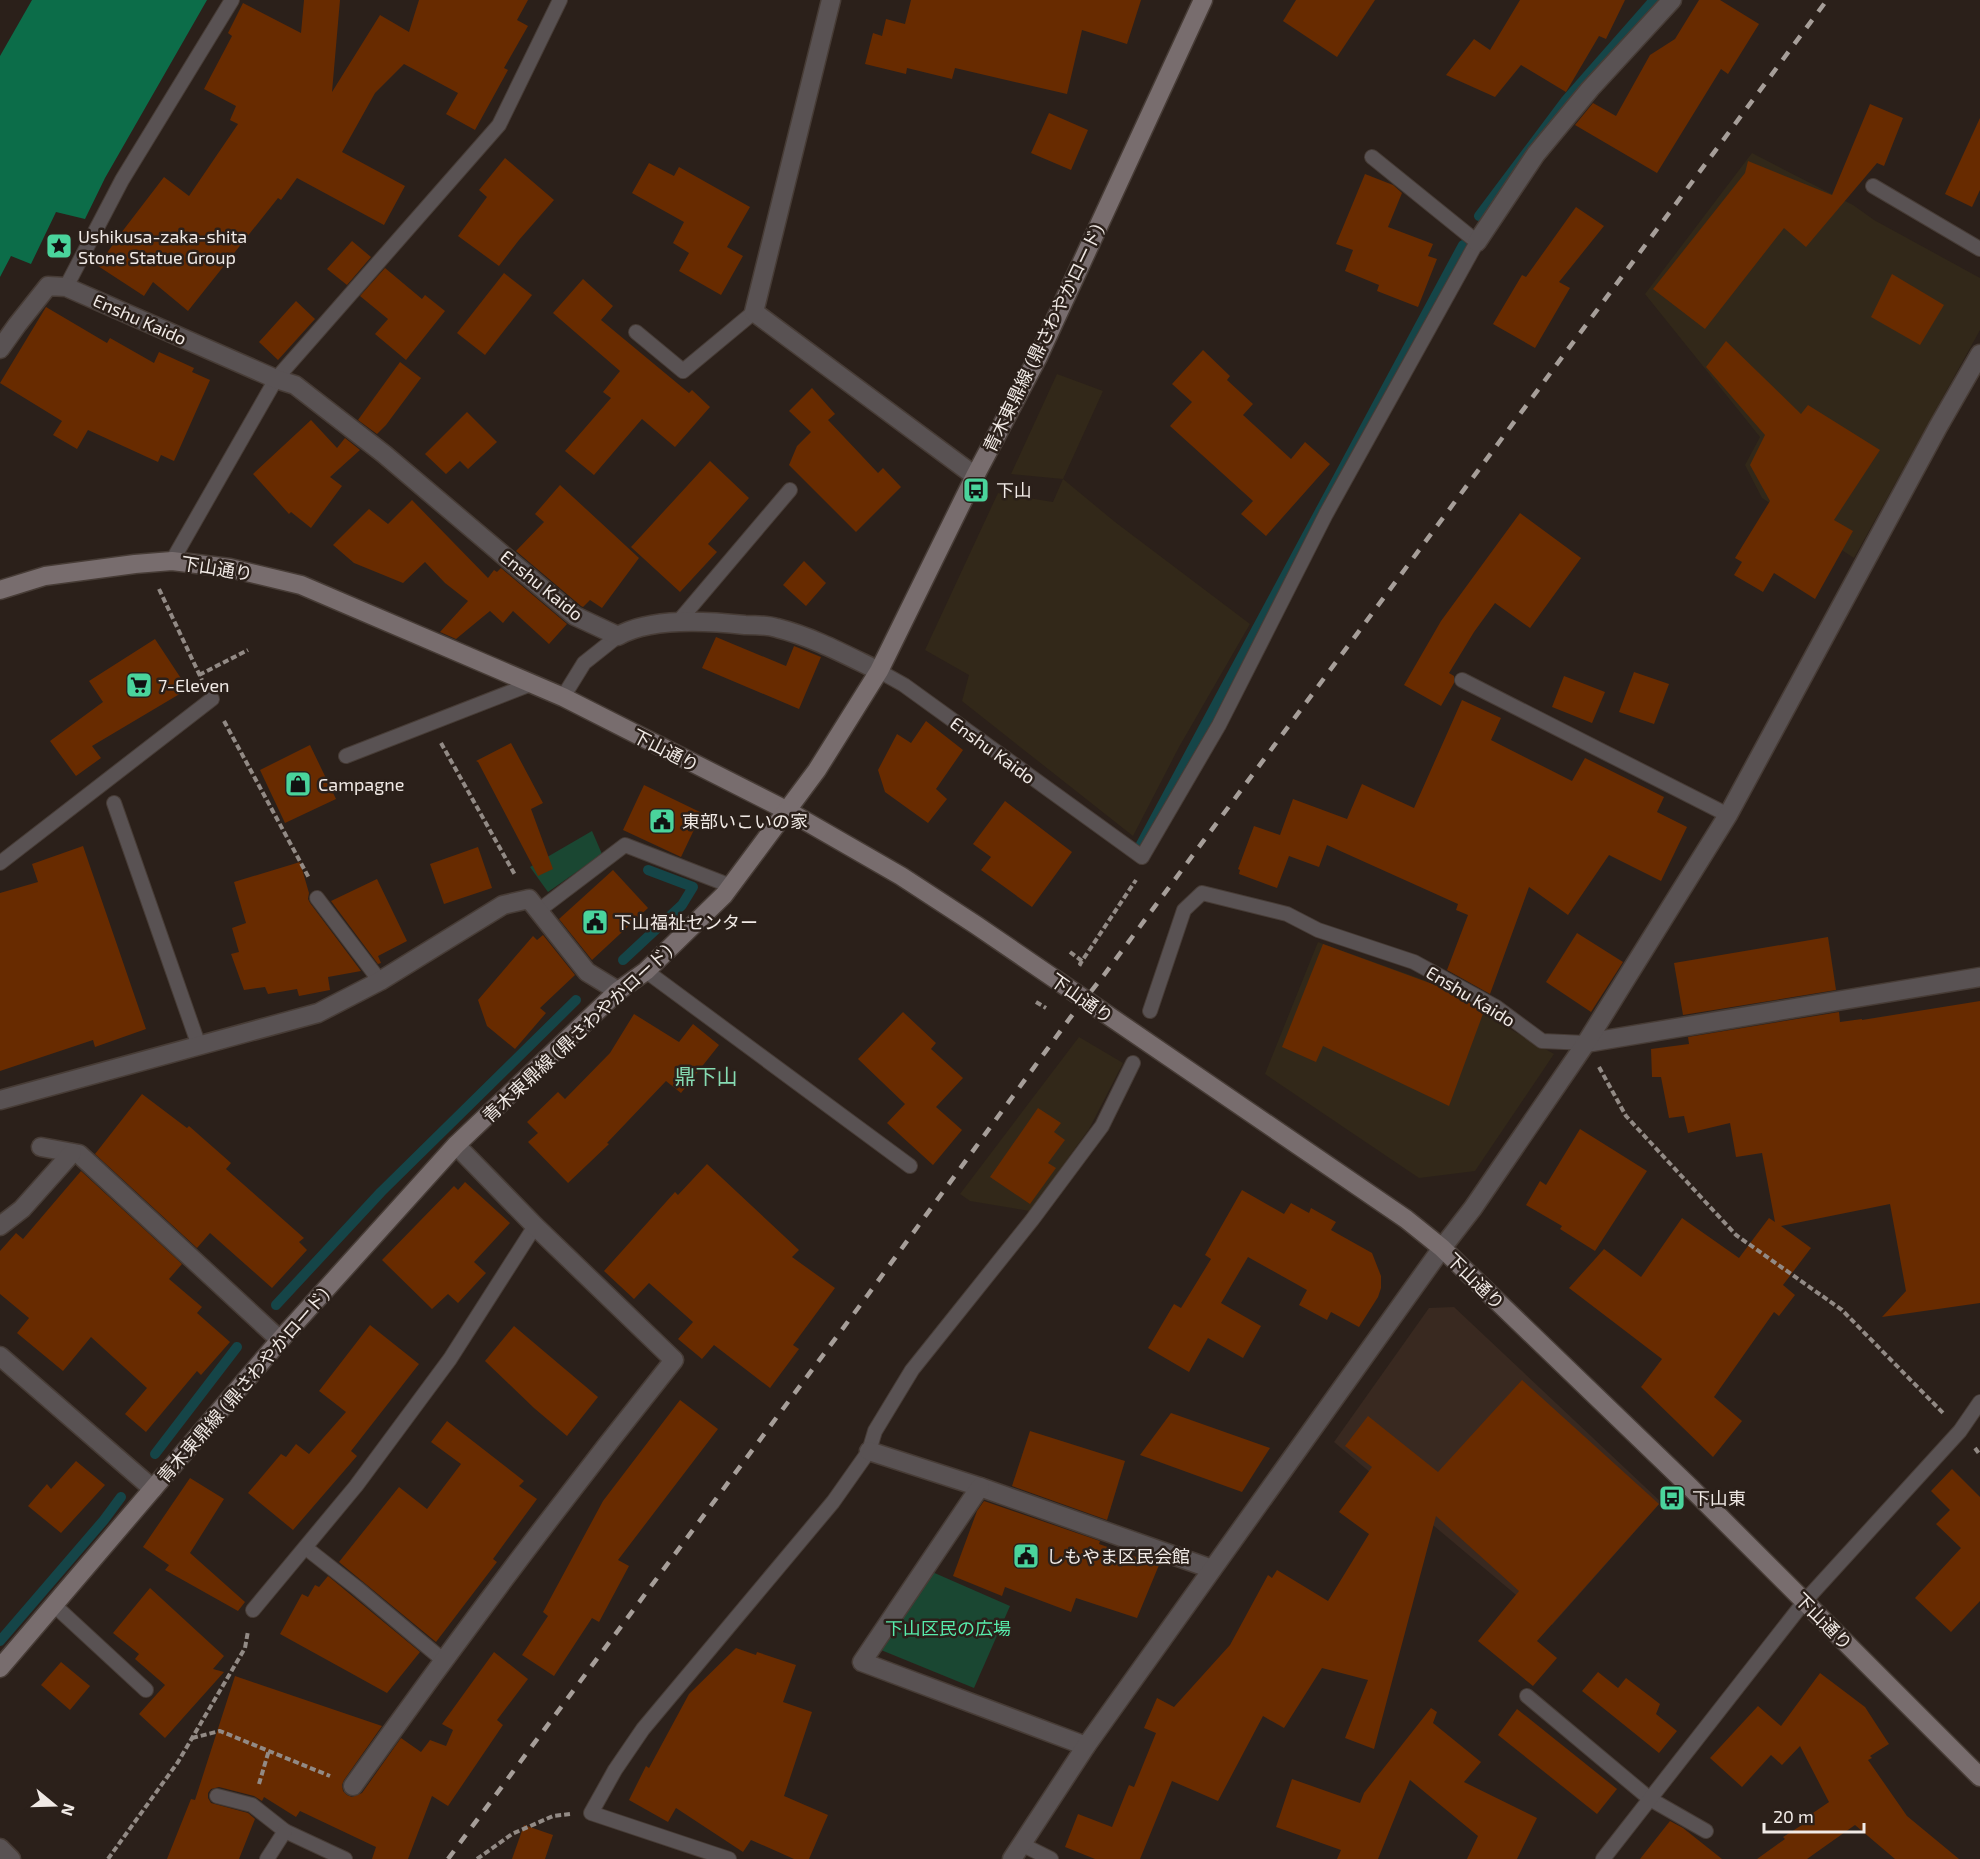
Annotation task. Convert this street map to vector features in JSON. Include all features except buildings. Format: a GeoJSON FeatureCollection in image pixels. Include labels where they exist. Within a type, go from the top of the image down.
{"type":"FeatureCollection","features":[{"type":"Feature","properties":{"kind":"street"},"geometry":{"type":"LineString","coordinates":[[831,0],[754,312],[975,476]]}},
{"type":"Feature","properties":{"kind":"street","name":"青木東鼎線 (鼎さわやかロード)"},"geometry":{"type":"LineString","coordinates":[[0,1668],[280,1340],[456,1145],[618,991],[646,971],[724,896],[760,845],[788,811],[817,770],[879,671],[975,476],[1038,357],[1203,0]]}},
{"type":"Feature","properties":{"kind":"street"},"geometry":{"type":"LineString","coordinates":[[1477,242],[1536,154],[1590,89],[1672,0]]}},
{"type":"Feature","properties":{"kind":"street"},"geometry":{"type":"LineString","coordinates":[[0,349],[16,325],[48,286],[66,287]]}},
{"type":"Feature","properties":{"kind":"street","name":"Enshu Kaido"},"geometry":{"type":"LineString","coordinates":[[66,287],[276,379],[295,385],[384,454],[574,616],[618,636],[630,629],[678,622],[706,621],[776,627],[831,648],[879,671]]}},
{"type":"Feature","properties":{"kind":"street"},"geometry":{"type":"LineString","coordinates":[[1017,1852],[1086,1746],[1442,1248],[1473,1208],[1586,1043],[1728,815],[1938,427],[1980,354]]}},
{"type":"Feature","properties":{"kind":"street","name":"下山通り"},"geometry":{"type":"LineString","coordinates":[[0,590],[45,576],[172,561],[230,568],[301,585],[563,697],[788,811],[901,876],[1406,1219],[1442,1248],[1690,1487],[1980,1777]]}},
{"type":"Feature","properties":{"kind":"street"},"geometry":{"type":"LineString","coordinates":[[0,1100],[318,1013],[380,981],[503,905],[533,905],[586,972],[618,991]]}},
{"type":"Feature","properties":{"kind":"street","name":"Enshu Kaido"},"geometry":{"type":"LineString","coordinates":[[1586,1043],[1980,977]]}},
{"type":"Feature","properties":{"kind":"street"},"geometry":{"type":"LineString","coordinates":[[353,1786],[443,1660],[585,1471],[674,1360],[535,1226],[456,1145]]}},
{"type":"Feature","properties":{"kind":"street"},"geometry":{"type":"LineString","coordinates":[[41,1147],[80,1154],[280,1340]]}},
{"type":"Feature","properties":{"kind":"street"},"geometry":{"type":"LineString","coordinates":[[0,1226],[22,1209],[72,1153]]}},
{"type":"Feature","properties":{"kind":"street"},"geometry":{"type":"LineString","coordinates":[[0,1356],[153,1489]]}},
{"type":"Feature","properties":{"kind":"street"},"geometry":{"type":"LineString","coordinates":[[868,1451],[980,1487],[1212,1569]]}},
{"type":"Feature","properties":{"kind":"street"},"geometry":{"type":"LineString","coordinates":[[980,1487],[862,1662],[1086,1746]]}},
{"type":"Feature","properties":{"kind":"street"},"geometry":{"type":"LineString","coordinates":[[0,1848],[11,1859]]}},
{"type":"Feature","properties":{"kind":"lane"},"geometry":{"type":"LineString","coordinates":[[66,287],[122,180],[232,0]]}},
{"type":"Feature","properties":{"kind":"lane"},"geometry":{"type":"LineString","coordinates":[[172,561],[276,379],[499,125],[560,0]]}},
{"type":"Feature","properties":{"kind":"lane"},"geometry":{"type":"LineString","coordinates":[[1142,857],[1219,725],[1326,513],[1477,242],[1372,157]]}},
{"type":"Feature","properties":{"kind":"lane"},"geometry":{"type":"LineString","coordinates":[[1873,186],[1980,249]]}},
{"type":"Feature","properties":{"kind":"lane"},"geometry":{"type":"LineString","coordinates":[[636,332],[683,371],[754,312]]}},
{"type":"Feature","properties":{"kind":"lane"},"geometry":{"type":"LineString","coordinates":[[678,622],[790,490]]}},
{"type":"Feature","properties":{"kind":"lane"},"geometry":{"type":"LineString","coordinates":[[563,697],[584,663],[618,636]]}},
{"type":"Feature","properties":{"kind":"lane","name":"Enshu Kaido"},"geometry":{"type":"LineString","coordinates":[[879,671],[913,692],[1142,857]]}},
{"type":"Feature","properties":{"kind":"lane"},"geometry":{"type":"LineString","coordinates":[[1462,680],[1728,815]]}},
{"type":"Feature","properties":{"kind":"lane"},"geometry":{"type":"LineString","coordinates":[[346,756],[531,684]]}},
{"type":"Feature","properties":{"kind":"lane"},"geometry":{"type":"LineString","coordinates":[[0,863],[212,699]]}},
{"type":"Feature","properties":{"kind":"lane"},"geometry":{"type":"LineString","coordinates":[[114,803],[199,1046]]}},
{"type":"Feature","properties":{"kind":"lane"},"geometry":{"type":"LineString","coordinates":[[533,905],[625,845],[731,886]]}},
{"type":"Feature","properties":{"kind":"lane","name":"Enshu Kaido"},"geometry":{"type":"LineString","coordinates":[[1150,1011],[1184,910],[1202,894],[1287,914],[1318,930],[1414,962],[1496,1007],[1542,1041],[1586,1043]]}},
{"type":"Feature","properties":{"kind":"lane"},"geometry":{"type":"LineString","coordinates":[[317,898],[380,981]]}},
{"type":"Feature","properties":{"kind":"lane"},"geometry":{"type":"LineString","coordinates":[[646,971],[910,1166]]}},
{"type":"Feature","properties":{"kind":"lane"},"geometry":{"type":"LineString","coordinates":[[729,1859],[591,1813],[615,1770],[643,1729],[833,1502],[868,1451],[875,1431],[912,1370],[1032,1220],[1102,1126],[1133,1063]]}},
{"type":"Feature","properties":{"kind":"lane"},"geometry":{"type":"LineString","coordinates":[[253,1610],[356,1486],[450,1359],[535,1226]]}},
{"type":"Feature","properties":{"kind":"lane"},"geometry":{"type":"LineString","coordinates":[[1603,1859],[1804,1602],[1960,1431],[1980,1402]]}},
{"type":"Feature","properties":{"kind":"lane"},"geometry":{"type":"LineString","coordinates":[[306,1548],[443,1660]]}},
{"type":"Feature","properties":{"kind":"lane"},"geometry":{"type":"LineString","coordinates":[[54,1605],[146,1690]]}},
{"type":"Feature","properties":{"kind":"lane"},"geometry":{"type":"LineString","coordinates":[[1527,1696],[1650,1799],[1706,1832]]}},
{"type":"Feature","properties":{"kind":"lane"},"geometry":{"type":"LineString","coordinates":[[217,1796],[252,1805],[285,1831],[345,1859]]}},
{"type":"Feature","properties":{"kind":"lane"},"geometry":{"type":"LineString","coordinates":[[267,1859],[285,1831]]}},
{"type":"Feature","properties":{"kind":"lane"},"geometry":{"type":"LineString","coordinates":[[1017,1852],[1051,1859]]}},
{"type":"Feature","properties":{"kind":"path"},"geometry":{"type":"LineString","coordinates":[[158,585],[199,675],[304,866],[317,898]]}},
{"type":"Feature","properties":{"kind":"path"},"geometry":{"type":"LineString","coordinates":[[199,675],[248,650]]}},
{"type":"Feature","properties":{"kind":"path"},"geometry":{"type":"LineString","coordinates":[[431,724],[533,905]]}},
{"type":"Feature","properties":{"kind":"path"},"geometry":{"type":"LineString","coordinates":[[1070,952],[1082,961],[1138,877],[1142,857]]}},
{"type":"Feature","properties":{"kind":"path"},"geometry":{"type":"LineString","coordinates":[[1586,1043],[1626,1116],[1736,1236],[1842,1310],[1970,1440],[1980,1455]]}},
{"type":"Feature","properties":{"kind":"path"},"geometry":{"type":"LineString","coordinates":[[108,1859],[178,1762],[245,1648],[253,1610]]}},
{"type":"Feature","properties":{"kind":"path"},"geometry":{"type":"LineString","coordinates":[[192,1738],[220,1731],[353,1786]]}},
{"type":"Feature","properties":{"kind":"path"},"geometry":{"type":"LineString","coordinates":[[252,1805],[269,1750]]}},
{"type":"Feature","properties":{"kind":"path"},"geometry":{"type":"LineString","coordinates":[[477,1859],[512,1834],[553,1816],[591,1813]]}},
{"type":"Feature","properties":{"kind":"shaded area"},"geometry":{"type":"Polygon","coordinates":[[[1752,153],[1853,205],[1874,220],[1980,278],[1980,330],[1854,558],[1762,498],[1745,465],[1760,437],[1645,294],[1752,153]]]}},
{"type":"Feature","properties":{"kind":"shaded area"},"geometry":{"type":"Polygon","coordinates":[[[1057,374],[1103,391],[1063,479],[1011,474],[1057,374]]]}},
{"type":"Feature","properties":{"kind":"shaded area"},"geometry":{"type":"Polygon","coordinates":[[[1063,479],[1115,522],[1250,624],[1179,747],[1133,836],[962,701],[969,675],[925,650],[998,493],[1053,502],[1063,479]]]}},
{"type":"Feature","properties":{"kind":"shaded area"},"geometry":{"type":"Polygon","coordinates":[[[1318,942],[1424,980],[1554,1054],[1475,1171],[1419,1178],[1265,1074],[1318,942]]]}},
{"type":"Feature","properties":{"kind":"shaded area"},"geometry":{"type":"Polygon","coordinates":[[[1079,1037],[1123,1063],[1089,1129],[1030,1211],[970,1201],[960,1194],[1079,1037]]]}},
{"type":"Feature","properties":{"kind":"shaded area"},"geometry":{"type":"Polygon","coordinates":[[[1454,1307],[1661,1502],[1552,1625],[1334,1442],[1429,1308],[1454,1307]]]}},
{"type":"Feature","properties":{"kind":"green space"},"geometry":{"type":"Polygon","coordinates":[[[32,0],[207,0],[105,178],[85,219],[56,212],[31,264],[11,256],[0,277],[0,56],[32,0]]]}},
{"type":"Feature","properties":{"kind":"green space"},"geometry":{"type":"Polygon","coordinates":[[[592,831],[602,854],[548,892],[530,867],[592,831]]]}},
{"type":"Feature","properties":{"kind":"green space","name":"下山区民の広場"},"geometry":{"type":"Polygon","coordinates":[[[930,1571],[1010,1606],[974,1688],[881,1650],[930,1571]]]}},
{"type":"Feature","properties":{"kind":"waterway"},"geometry":{"type":"LineString","coordinates":[[1479,216],[1566,100],[1653,1]]}},
{"type":"Feature","properties":{"kind":"waterway"},"geometry":{"type":"LineString","coordinates":[[1140,846],[1463,245]]}},
{"type":"Feature","properties":{"kind":"waterway"},"geometry":{"type":"LineString","coordinates":[[623,960],[682,905],[693,887],[648,870]]}},
{"type":"Feature","properties":{"kind":"waterway"},"geometry":{"type":"LineString","coordinates":[[276,1305],[381,1192],[576,1000]]}},
{"type":"Feature","properties":{"kind":"waterway"},"geometry":{"type":"LineString","coordinates":[[155,1454],[237,1347]]}},
{"type":"Feature","properties":{"kind":"waterway"},"geometry":{"type":"LineString","coordinates":[[0,1641],[121,1497]]}},
{"type":"Feature","properties":{"kind":"railway"},"geometry":{"type":"LineString","coordinates":[[448,1859],[1827,0]]}},
{"type":"Feature","properties":{"kind":"place","name":"Ushikusa-zaka-shita Stone Statue Group"},"geometry":{"type":"Point","coordinates":[59,246]}},
{"type":"Feature","properties":{"kind":"place","name":"下山"},"geometry":{"type":"Point","coordinates":[976,490]}},
{"type":"Feature","properties":{"kind":"place","name":"7-Eleven"},"geometry":{"type":"Point","coordinates":[139,685]}},
{"type":"Feature","properties":{"kind":"place","name":"Campagne"},"geometry":{"type":"Point","coordinates":[298,784]}},
{"type":"Feature","properties":{"kind":"place","name":"東部いこいの家"},"geometry":{"type":"Point","coordinates":[662,821]}},
{"type":"Feature","properties":{"kind":"place","name":"下山福祉センター"},"geometry":{"type":"Point","coordinates":[595,922]}},
{"type":"Feature","properties":{"kind":"place","name":"下山東"},"geometry":{"type":"Point","coordinates":[1672,1498]}},
{"type":"Feature","properties":{"kind":"place","name":"しもやま区民会館"},"geometry":{"type":"Point","coordinates":[1026,1556]}},
{"type":"Feature","properties":{"kind":"district","name":"鼎下山"},"geometry":{"type":"Point","coordinates":[706,1075]}}]}
